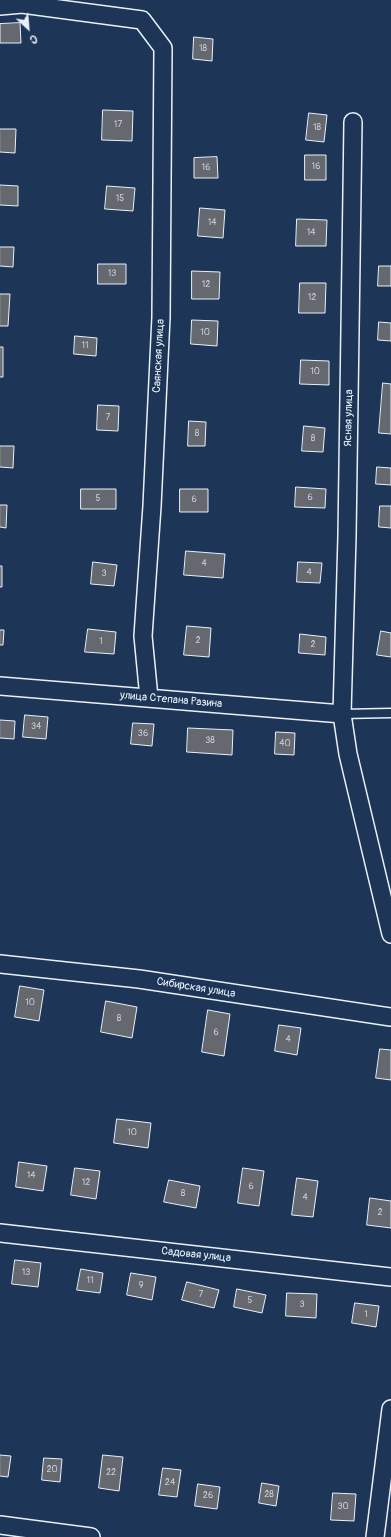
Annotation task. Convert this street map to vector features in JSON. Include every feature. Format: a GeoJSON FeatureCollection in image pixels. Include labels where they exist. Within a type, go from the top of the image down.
{"type":"FeatureCollection","features":[{"type":"Feature","properties":{"kind":"street","name":"Саянская улица"},"geometry":{"type":"LineString","coordinates":[[0,6],[22,4],[142,20],[163,48],[161,317],[143,636],[149,698]]}},
{"type":"Feature","properties":{"kind":"street","name":"Ясная улица"},"geometry":{"type":"LineString","coordinates":[[353,122],[347,520],[342,714],[348,754],[391,934]]}},
{"type":"Feature","properties":{"kind":"street","name":"улица Степана Разина"},"geometry":{"type":"LineString","coordinates":[[0,686],[342,714]]}},
{"type":"Feature","properties":{"kind":"street","name":"Сибирская улица"},"geometry":{"type":"LineString","coordinates":[[0,964],[139,979],[391,1017]]}},
{"type":"Feature","properties":{"kind":"street","name":"Садовая улица"},"geometry":{"type":"LineString","coordinates":[[0,1233],[391,1277]]}},
{"type":"Feature","properties":{"kind":"street"},"geometry":{"type":"LineString","coordinates":[[375,1537],[391,1409]]}},
{"type":"Feature","properties":{"kind":"street"},"geometry":{"type":"LineString","coordinates":[[0,1525],[91,1537]]}},
{"type":"Feature","properties":{"kind":"lane"},"geometry":{"type":"LineString","coordinates":[[342,714],[391,713]]}},
{"type":"Feature","properties":{"kind":"building"},"geometry":{"type":"Polygon","coordinates":[[[20,23],[21,43],[0,43],[0,24],[20,23]]]}},
{"type":"Feature","properties":{"kind":"building"},"geometry":{"type":"Polygon","coordinates":[[[194,37],[213,39],[212,61],[193,59],[194,37]]]}},
{"type":"Feature","properties":{"kind":"building"},"geometry":{"type":"Polygon","coordinates":[[[103,110],[133,111],[132,141],[102,140],[103,110]]]}},
{"type":"Feature","properties":{"kind":"building"},"geometry":{"type":"Polygon","coordinates":[[[309,113],[327,115],[324,142],[306,140],[309,113]]]}},
{"type":"Feature","properties":{"kind":"building"},"geometry":{"type":"Polygon","coordinates":[[[0,129],[16,129],[15,153],[0,152],[0,129]]]}},
{"type":"Feature","properties":{"kind":"building"},"geometry":{"type":"Polygon","coordinates":[[[305,155],[326,155],[326,180],[305,180],[305,155]]]}},
{"type":"Feature","properties":{"kind":"building"},"geometry":{"type":"Polygon","coordinates":[[[217,157],[218,178],[194,178],[194,158],[217,157]]]}},
{"type":"Feature","properties":{"kind":"building"},"geometry":{"type":"Polygon","coordinates":[[[0,185],[18,186],[18,206],[0,205],[0,185]]]}},
{"type":"Feature","properties":{"kind":"building"},"geometry":{"type":"Polygon","coordinates":[[[107,186],[135,188],[133,211],[105,209],[107,186]]]}},
{"type":"Feature","properties":{"kind":"building"},"geometry":{"type":"Polygon","coordinates":[[[200,208],[225,210],[223,238],[198,236],[200,208]]]}},
{"type":"Feature","properties":{"kind":"building"},"geometry":{"type":"Polygon","coordinates":[[[297,219],[327,220],[326,246],[296,246],[297,219]]]}},
{"type":"Feature","properties":{"kind":"building"},"geometry":{"type":"Polygon","coordinates":[[[0,247],[14,247],[13,267],[0,266],[0,247]]]}},
{"type":"Feature","properties":{"kind":"building"},"geometry":{"type":"Polygon","coordinates":[[[98,264],[126,264],[126,284],[98,284],[98,264]]]}},
{"type":"Feature","properties":{"kind":"building"},"geometry":{"type":"Polygon","coordinates":[[[379,266],[391,266],[391,286],[378,286],[379,266]]]}},
{"type":"Feature","properties":{"kind":"building"},"geometry":{"type":"Polygon","coordinates":[[[192,271],[220,272],[219,299],[192,299],[192,271]]]}},
{"type":"Feature","properties":{"kind":"building"},"geometry":{"type":"Polygon","coordinates":[[[300,283],[326,283],[325,313],[299,313],[300,283]]]}},
{"type":"Feature","properties":{"kind":"building"},"geometry":{"type":"Polygon","coordinates":[[[0,294],[10,294],[8,326],[0,326],[0,294]]]}},
{"type":"Feature","properties":{"kind":"building"},"geometry":{"type":"Polygon","coordinates":[[[192,320],[218,321],[217,346],[191,344],[192,320]]]}},
{"type":"Feature","properties":{"kind":"building"},"geometry":{"type":"Polygon","coordinates":[[[379,322],[391,323],[391,341],[378,340],[379,322]]]}},
{"type":"Feature","properties":{"kind":"building"},"geometry":{"type":"Polygon","coordinates":[[[75,336],[97,338],[96,356],[74,354],[75,336]]]}},
{"type":"Feature","properties":{"kind":"building"},"geometry":{"type":"Polygon","coordinates":[[[0,347],[3,347],[3,377],[0,377],[0,347]]]}},
{"type":"Feature","properties":{"kind":"building"},"geometry":{"type":"Polygon","coordinates":[[[301,360],[329,361],[329,385],[300,384],[301,360]]]}},
{"type":"Feature","properties":{"kind":"building"},"geometry":{"type":"Polygon","coordinates":[[[383,383],[391,384],[391,434],[379,433],[383,383]]]}},
{"type":"Feature","properties":{"kind":"building"},"geometry":{"type":"Polygon","coordinates":[[[98,405],[119,406],[118,431],[97,430],[98,405]]]}},
{"type":"Feature","properties":{"kind":"building"},"geometry":{"type":"Polygon","coordinates":[[[189,421],[206,422],[205,446],[188,446],[189,421]]]}},
{"type":"Feature","properties":{"kind":"building"},"geometry":{"type":"Polygon","coordinates":[[[304,426],[325,428],[323,452],[302,451],[304,426]]]}},
{"type":"Feature","properties":{"kind":"building"},"geometry":{"type":"Polygon","coordinates":[[[0,446],[14,446],[13,468],[0,467],[0,446]]]}},
{"type":"Feature","properties":{"kind":"building"},"geometry":{"type":"Polygon","coordinates":[[[377,467],[391,468],[391,485],[376,484],[377,467]]]}},
{"type":"Feature","properties":{"kind":"building"},"geometry":{"type":"Polygon","coordinates":[[[296,487],[326,489],[325,508],[295,507],[296,487]]]}},
{"type":"Feature","properties":{"kind":"building"},"geometry":{"type":"Polygon","coordinates":[[[81,489],[116,489],[116,509],[81,509],[81,489]]]}},
{"type":"Feature","properties":{"kind":"building"},"geometry":{"type":"Polygon","coordinates":[[[180,489],[208,489],[208,512],[180,512],[180,489]]]}},
{"type":"Feature","properties":{"kind":"building"},"geometry":{"type":"Polygon","coordinates":[[[0,505],[7,505],[6,528],[0,527],[0,505]]]}},
{"type":"Feature","properties":{"kind":"building"},"geometry":{"type":"Polygon","coordinates":[[[380,506],[391,506],[391,528],[379,527],[380,506]]]}},
{"type":"Feature","properties":{"kind":"building"},"geometry":{"type":"Polygon","coordinates":[[[186,551],[225,554],[223,578],[184,575],[186,551]]]}},
{"type":"Feature","properties":{"kind":"building"},"geometry":{"type":"Polygon","coordinates":[[[93,562],[117,565],[114,586],[91,584],[93,562]]]}},
{"type":"Feature","properties":{"kind":"building"},"geometry":{"type":"Polygon","coordinates":[[[298,562],[322,563],[320,583],[297,582],[298,562]]]}},
{"type":"Feature","properties":{"kind":"building"},"geometry":{"type":"Polygon","coordinates":[[[0,566],[2,566],[2,587],[0,587],[0,566]]]}},
{"type":"Feature","properties":{"kind":"building"},"geometry":{"type":"Polygon","coordinates":[[[187,626],[211,628],[209,657],[184,655],[187,626]]]}},
{"type":"Feature","properties":{"kind":"building"},"geometry":{"type":"Polygon","coordinates":[[[88,629],[116,632],[114,654],[85,652],[88,629]]]}},
{"type":"Feature","properties":{"kind":"building"},"geometry":{"type":"Polygon","coordinates":[[[0,630],[4,630],[3,645],[0,645],[0,630]]]}},
{"type":"Feature","properties":{"kind":"building"},"geometry":{"type":"Polygon","coordinates":[[[381,631],[391,633],[391,657],[377,655],[381,631]]]}},
{"type":"Feature","properties":{"kind":"building"},"geometry":{"type":"Polygon","coordinates":[[[300,634],[326,637],[325,655],[299,653],[300,634]]]}},
{"type":"Feature","properties":{"kind":"building"},"geometry":{"type":"Polygon","coordinates":[[[25,715],[48,717],[46,739],[23,737],[25,715]]]}},
{"type":"Feature","properties":{"kind":"building"},"geometry":{"type":"Polygon","coordinates":[[[0,720],[15,721],[14,739],[0,738],[0,720]]]}},
{"type":"Feature","properties":{"kind":"building"},"geometry":{"type":"Polygon","coordinates":[[[133,723],[154,724],[152,746],[131,744],[133,723]]]}},
{"type":"Feature","properties":{"kind":"building"},"geometry":{"type":"Polygon","coordinates":[[[188,728],[233,730],[232,755],[187,752],[188,728]]]}},
{"type":"Feature","properties":{"kind":"building"},"geometry":{"type":"Polygon","coordinates":[[[276,732],[295,733],[294,755],[275,754],[276,732]]]}},
{"type":"Feature","properties":{"kind":"building"},"geometry":{"type":"Polygon","coordinates":[[[20,986],[44,990],[39,1021],[15,1017],[20,986]]]}},
{"type":"Feature","properties":{"kind":"building"},"geometry":{"type":"Polygon","coordinates":[[[106,1001],[137,1007],[132,1038],[101,1032],[106,1001]]]}},
{"type":"Feature","properties":{"kind":"building"},"geometry":{"type":"Polygon","coordinates":[[[208,1010],[230,1014],[224,1056],[202,1052],[208,1010]]]}},
{"type":"Feature","properties":{"kind":"building"},"geometry":{"type":"Polygon","coordinates":[[[279,1025],[301,1028],[297,1055],[275,1051],[279,1025]]]}},
{"type":"Feature","properties":{"kind":"building"},"geometry":{"type":"Polygon","coordinates":[[[380,1049],[391,1050],[391,1080],[376,1078],[380,1049]]]}},
{"type":"Feature","properties":{"kind":"building"},"geometry":{"type":"Polygon","coordinates":[[[117,1119],[151,1123],[148,1148],[114,1143],[117,1119]]]}},
{"type":"Feature","properties":{"kind":"building"},"geometry":{"type":"Polygon","coordinates":[[[19,1162],[47,1166],[43,1191],[16,1187],[19,1162]]]}},
{"type":"Feature","properties":{"kind":"building"},"geometry":{"type":"Polygon","coordinates":[[[75,1168],[100,1171],[96,1199],[71,1195],[75,1168]]]}},
{"type":"Feature","properties":{"kind":"building"},"geometry":{"type":"Polygon","coordinates":[[[243,1168],[264,1171],[259,1206],[238,1203],[243,1168]]]}},
{"type":"Feature","properties":{"kind":"building"},"geometry":{"type":"Polygon","coordinates":[[[297,1178],[318,1181],[313,1217],[292,1215],[297,1178]]]}},
{"type":"Feature","properties":{"kind":"building"},"geometry":{"type":"Polygon","coordinates":[[[169,1180],[200,1186],[196,1208],[164,1202],[169,1180]]]}},
{"type":"Feature","properties":{"kind":"building"},"geometry":{"type":"Polygon","coordinates":[[[370,1198],[391,1201],[391,1228],[367,1225],[370,1198]]]}},
{"type":"Feature","properties":{"kind":"building"},"geometry":{"type":"Polygon","coordinates":[[[15,1260],[41,1263],[38,1287],[12,1284],[15,1260]]]}},
{"type":"Feature","properties":{"kind":"building"},"geometry":{"type":"Polygon","coordinates":[[[81,1269],[103,1273],[100,1293],[77,1290],[81,1269]]]}},
{"type":"Feature","properties":{"kind":"building"},"geometry":{"type":"Polygon","coordinates":[[[131,1273],[156,1277],[152,1300],[127,1295],[131,1273]]]}},
{"type":"Feature","properties":{"kind":"building"},"geometry":{"type":"Polygon","coordinates":[[[187,1282],[219,1290],[214,1308],[182,1300],[187,1282]]]}},
{"type":"Feature","properties":{"kind":"building"},"geometry":{"type":"Polygon","coordinates":[[[237,1289],[266,1295],[262,1313],[234,1307],[237,1289]]]}},
{"type":"Feature","properties":{"kind":"building"},"geometry":{"type":"Polygon","coordinates":[[[287,1293],[317,1294],[316,1318],[286,1316],[287,1293]]]}},
{"type":"Feature","properties":{"kind":"building"},"geometry":{"type":"Polygon","coordinates":[[[355,1303],[379,1306],[376,1327],[352,1323],[355,1303]]]}},
{"type":"Feature","properties":{"kind":"building"},"geometry":{"type":"Polygon","coordinates":[[[0,1455],[11,1456],[8,1477],[0,1476],[0,1455]]]}},
{"type":"Feature","properties":{"kind":"building"},"geometry":{"type":"Polygon","coordinates":[[[103,1455],[123,1457],[119,1491],[99,1488],[103,1455]]]}},
{"type":"Feature","properties":{"kind":"building"},"geometry":{"type":"Polygon","coordinates":[[[44,1458],[62,1459],[60,1482],[42,1480],[44,1458]]]}},
{"type":"Feature","properties":{"kind":"building"},"geometry":{"type":"Polygon","coordinates":[[[163,1468],[181,1470],[177,1497],[159,1495],[163,1468]]]}},
{"type":"Feature","properties":{"kind":"building"},"geometry":{"type":"Polygon","coordinates":[[[262,1483],[279,1486],[276,1506],[259,1503],[262,1483]]]}},
{"type":"Feature","properties":{"kind":"building"},"geometry":{"type":"Polygon","coordinates":[[[198,1484],[220,1487],[217,1509],[195,1506],[198,1484]]]}},
{"type":"Feature","properties":{"kind":"building"},"geometry":{"type":"Polygon","coordinates":[[[333,1493],[356,1494],[354,1521],[331,1520],[333,1493]]]}}]}
